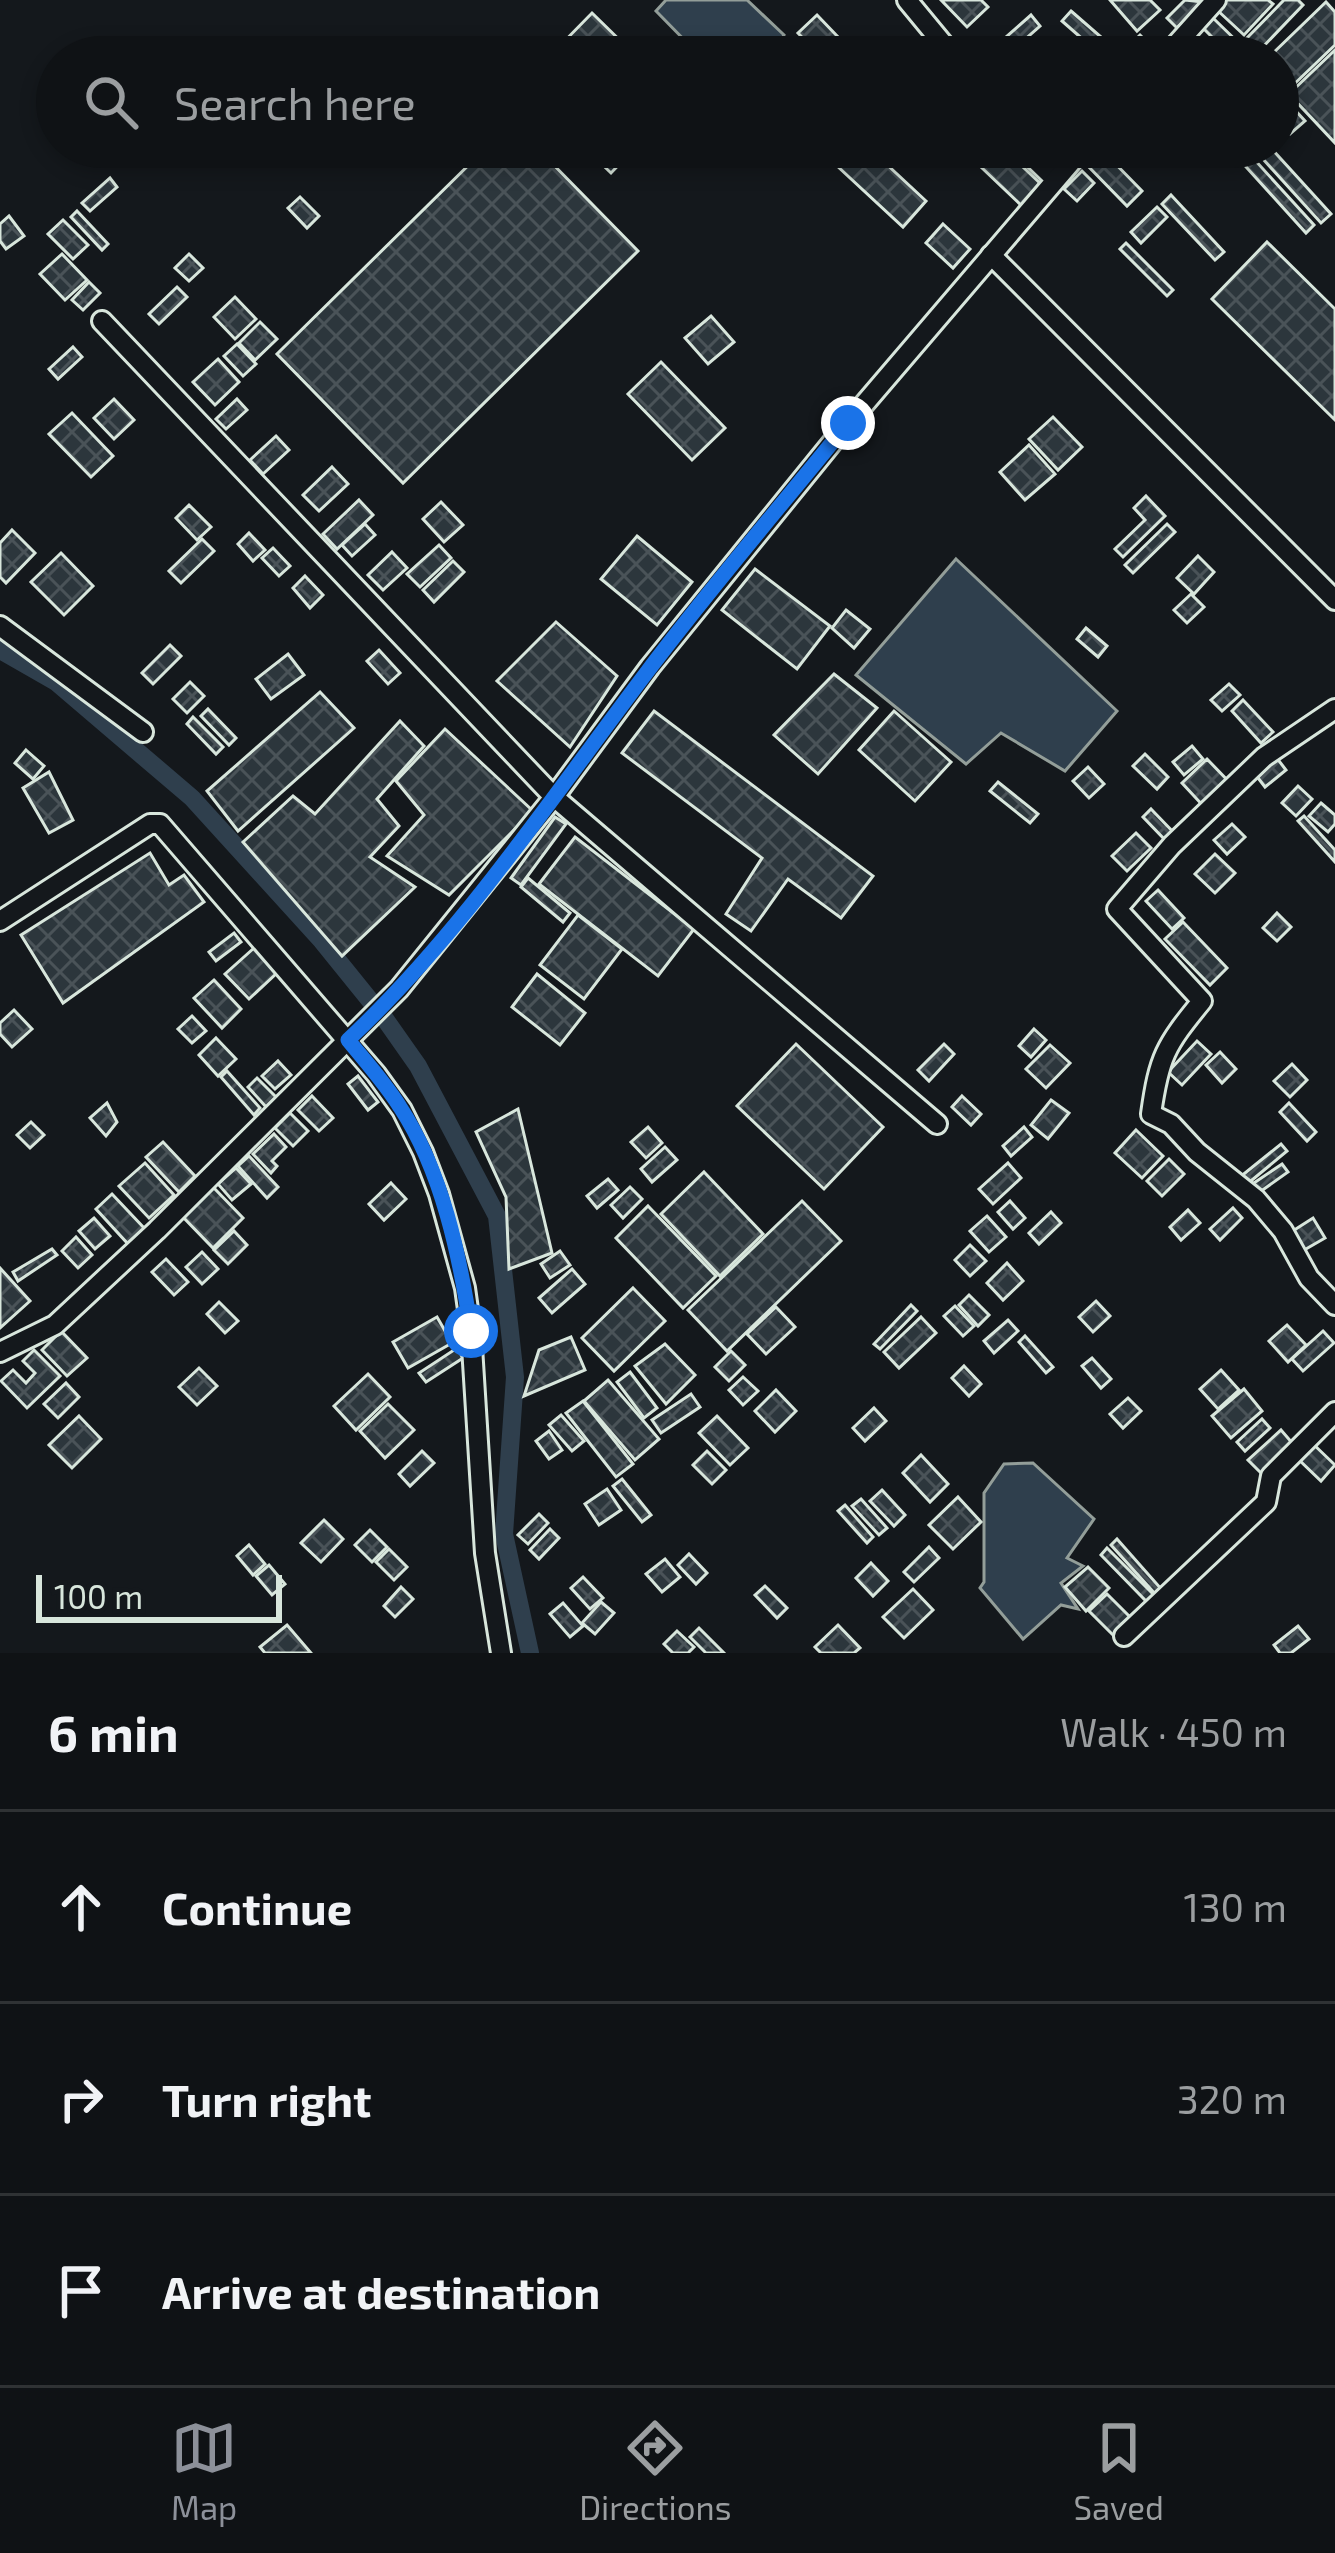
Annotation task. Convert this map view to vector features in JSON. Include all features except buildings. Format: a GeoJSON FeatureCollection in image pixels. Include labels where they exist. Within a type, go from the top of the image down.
{"type":"FeatureCollection","features":[{"type":"Feature","properties":{"kind":"street"},"geometry":{"type":"LineString","coordinates":[[907,0],[937,36]]}},
{"type":"Feature","properties":{"kind":"street"},"geometry":{"type":"LineString","coordinates":[[1184,36],[1216,0]]}},
{"type":"Feature","properties":{"kind":"street"},"geometry":{"type":"LineString","coordinates":[[1044,168],[1055,179]]}},
{"type":"Feature","properties":{"kind":"street"},"geometry":{"type":"LineString","coordinates":[[0,1352],[55,1325],[399,989],[554,797],[650,667],[848,423],[1065,168]]}},
{"type":"Feature","properties":{"kind":"street"},"geometry":{"type":"LineString","coordinates":[[991,254],[1335,600]]}},
{"type":"Feature","properties":{"kind":"street"},"geometry":{"type":"LineString","coordinates":[[102,321],[554,797],[937,1124]]}},
{"type":"Feature","properties":{"kind":"street"},"geometry":{"type":"LineString","coordinates":[[0,626],[143,732]]}},
{"type":"Feature","properties":{"kind":"street"},"geometry":{"type":"LineString","coordinates":[[1335,710],[1264,757],[1172,845],[1117,909],[1202,1001],[1158,1063],[1151,1114],[1171,1124],[1196,1152],[1256,1199],[1283,1232],[1309,1278],[1335,1306]]}},
{"type":"Feature","properties":{"kind":"street"},"geometry":{"type":"LineString","coordinates":[[0,922],[10,906],[154,821],[353,1036],[402,1110],[423,1152],[440,1194],[464,1288],[485,1553],[501,1653]]}},
{"type":"Feature","properties":{"kind":"street"},"geometry":{"type":"LineString","coordinates":[[1124,1636],[1266,1502],[1271,1476],[1335,1412]]}},
{"type":"Feature","properties":{"kind":"water"},"geometry":{"type":"Polygon","coordinates":[[[666,0],[747,0],[784,35],[680,36],[656,11],[666,0]]]}},
{"type":"Feature","properties":{"kind":"water"},"geometry":{"type":"Polygon","coordinates":[[[956,559],[1117,711],[1065,771],[1001,733],[966,764],[856,675],[956,559]]]}},
{"type":"Feature","properties":{"kind":"water"},"geometry":{"type":"Polygon","coordinates":[[[1033,1463],[1094,1519],[1067,1558],[1083,1566],[1061,1583],[1078,1609],[1061,1605],[1023,1639],[980,1588],[984,1582],[984,1493],[1004,1464],[1033,1463]]]}},
{"type":"Feature","properties":{"kind":"waterway"},"geometry":{"type":"LineString","coordinates":[[0,650],[56,682],[192,798],[322,941],[418,1066],[497,1216],[515,1377],[504,1534],[530,1653]]}},
{"type":"Feature","properties":{"kind":"route"},"geometry":{"type":"LineString","coordinates":[[471,1331],[440,1194],[423,1152],[402,1110],[348,1040],[399,989],[503,862],[650,667],[848,423]]}}]}
